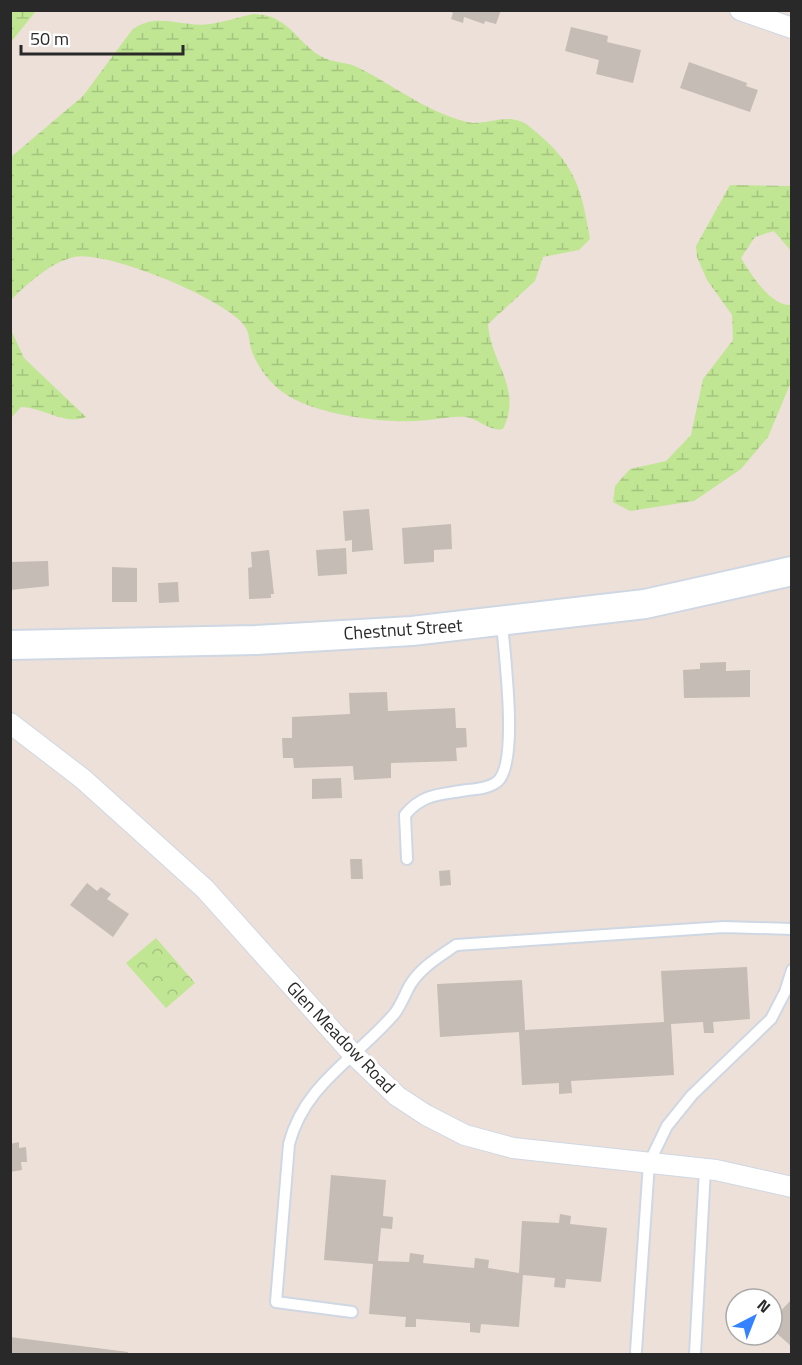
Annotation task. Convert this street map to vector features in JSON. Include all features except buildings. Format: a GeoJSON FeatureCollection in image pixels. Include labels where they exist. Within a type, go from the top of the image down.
{"type":"FeatureCollection","features":[{"type":"Feature","properties":{"kind":"main road","name":"Chestnut Street"},"geometry":{"type":"LineString","coordinates":[[10,645],[256,640],[412,631],[645,604],[792,571]]}},
{"type":"Feature","properties":{"kind":"street"},"geometry":{"type":"LineString","coordinates":[[740,10],[792,28]]}},
{"type":"Feature","properties":{"kind":"street","name":"Glen Meadow Road"},"geometry":{"type":"LineString","coordinates":[[10,723],[84,779],[205,889],[352,1053],[397,1096],[426,1115],[465,1135],[528,1151],[742,1174],[792,1187]]}},
{"type":"Feature","properties":{"kind":"lane"},"geometry":{"type":"LineString","coordinates":[[406,859],[405,815],[412,807],[424,797],[483,788],[497,782],[504,772],[510,744],[502,620]]}},
{"type":"Feature","properties":{"kind":"lane"},"geometry":{"type":"LineString","coordinates":[[352,1312],[276,1302],[287,1154],[292,1133],[309,1097],[396,1012],[411,983],[428,964],[456,945],[724,927],[792,929]]}},
{"type":"Feature","properties":{"kind":"lane"},"geometry":{"type":"LineString","coordinates":[[636,1351],[649,1163],[667,1126],[692,1095],[771,1018],[785,992],[792,970]]}},
{"type":"Feature","properties":{"kind":"lane"},"geometry":{"type":"LineString","coordinates":[[695,1354],[705,1169]]}},
{"type":"Feature","properties":{"kind":"green space"},"geometry":{"type":"Polygon","coordinates":[[[10,11],[36,11],[11,42],[10,11]]]}},
{"type":"Feature","properties":{"kind":"green space"},"geometry":{"type":"Polygon","coordinates":[[[253,14],[276,19],[324,58],[359,68],[448,116],[473,123],[509,119],[523,123],[545,140],[566,164],[579,189],[590,239],[579,250],[543,257],[535,281],[488,324],[494,352],[508,388],[510,401],[503,429],[493,429],[465,417],[421,421],[365,419],[312,407],[284,393],[270,381],[256,360],[246,328],[235,317],[193,291],[166,279],[112,261],[90,257],[74,257],[65,260],[40,274],[11,300],[11,157],[83,96],[132,30],[141,24],[160,21],[200,25],[253,14]]]}},
{"type":"Feature","properties":{"kind":"green space"},"geometry":{"type":"Polygon","coordinates":[[[730,185],[791,186],[791,251],[774,231],[755,237],[741,258],[769,295],[783,304],[791,305],[791,382],[768,437],[741,469],[694,501],[630,511],[613,502],[615,486],[630,469],[666,461],[691,435],[703,379],[733,340],[732,315],[707,280],[697,257],[696,246],[730,185]]]}},
{"type":"Feature","properties":{"kind":"green space"},"geometry":{"type":"Polygon","coordinates":[[[11,330],[24,358],[86,417],[62,418],[21,407],[11,418],[11,330]]]}},
{"type":"Feature","properties":{"kind":"green space"},"geometry":{"type":"Polygon","coordinates":[[[156,938],[195,983],[166,1008],[126,963],[156,938]]]}}]}
